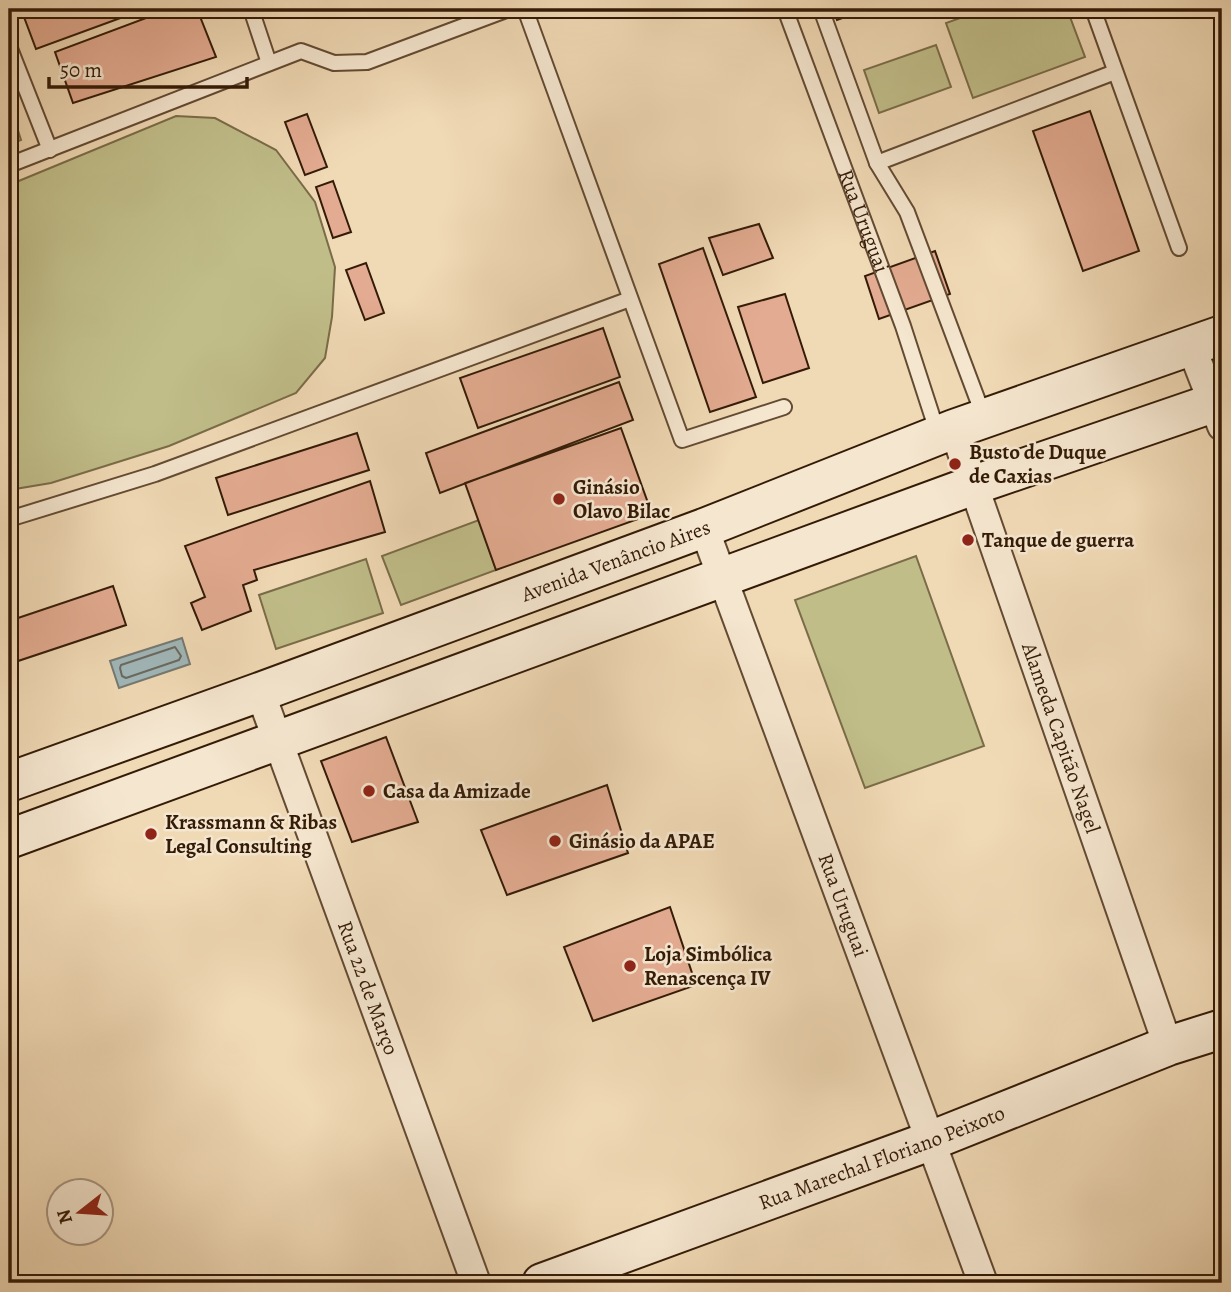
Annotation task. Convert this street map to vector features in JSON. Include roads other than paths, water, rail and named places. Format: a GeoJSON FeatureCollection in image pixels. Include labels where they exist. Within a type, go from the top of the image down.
{"type":"FeatureCollection","features":[{"type":"Feature","properties":{"kind":"main road","name":"Avenida Venâncio Aires"},"geometry":{"type":"LineString","coordinates":[[9,782],[704,528],[959,428],[1207,341]]}},
{"type":"Feature","properties":{"kind":"main road"},"geometry":{"type":"LineString","coordinates":[[11,831],[278,741],[974,485],[1219,409]]}},
{"type":"Feature","properties":{"kind":"main road","name":"Rua Marechal Floriano Peixoto"},"geometry":{"type":"LineString","coordinates":[[542,1283],[930,1141],[1168,1046],[1222,1028]]}},
{"type":"Feature","properties":{"kind":"street"},"geometry":{"type":"LineString","coordinates":[[1207,341],[1219,409]]}},
{"type":"Feature","properties":{"kind":"street","name":"Alameda Capitão Nagel"},"geometry":{"type":"LineString","coordinates":[[959,428],[974,485],[1168,1046]]}},
{"type":"Feature","properties":{"kind":"street","name":"Rua Uruguai"},"geometry":{"type":"LineString","coordinates":[[704,528],[983,1283]]}},
{"type":"Feature","properties":{"kind":"street","name":"Rua 22 de Março"},"geometry":{"type":"LineString","coordinates":[[260,692],[475,1283]]}},
{"type":"Feature","properties":{"kind":"lane"},"geometry":{"type":"LineString","coordinates":[[251,9],[269,63]]}},
{"type":"Feature","properties":{"kind":"lane"},"geometry":{"type":"LineString","coordinates":[[9,166],[301,51],[334,63],[367,62],[509,9]]}},
{"type":"Feature","properties":{"kind":"lane"},"geometry":{"type":"LineString","coordinates":[[525,9],[682,440],[785,407]]}},
{"type":"Feature","properties":{"kind":"lane","name":"Rua Uruguai"},"geometry":{"type":"LineString","coordinates":[[785,9],[904,326],[959,428]]}},
{"type":"Feature","properties":{"kind":"lane"},"geometry":{"type":"LineString","coordinates":[[821,9],[877,163],[907,212],[959,428]]}},
{"type":"Feature","properties":{"kind":"lane"},"geometry":{"type":"LineString","coordinates":[[1093,9],[1179,248]]}},
{"type":"Feature","properties":{"kind":"lane"},"geometry":{"type":"LineString","coordinates":[[9,46],[50,149]]}},
{"type":"Feature","properties":{"kind":"lane"},"geometry":{"type":"LineString","coordinates":[[877,163],[1115,72]]}},
{"type":"Feature","properties":{"kind":"lane"},"geometry":{"type":"LineString","coordinates":[[9,519],[155,474],[630,299]]}},
{"type":"Feature","properties":{"kind":"water"},"geometry":{"type":"Polygon","coordinates":[[[182,638],[190,664],[119,688],[110,661],[182,638]]]}},
{"type":"Feature","properties":{"kind":"place","name":"Busto de Duque de Caxias"},"geometry":{"type":"Point","coordinates":[955,464]}},
{"type":"Feature","properties":{"kind":"place","name":"Ginásio Olavo Bilac"},"geometry":{"type":"Point","coordinates":[559,499]}},
{"type":"Feature","properties":{"kind":"place","name":"Tanque de guerra"},"geometry":{"type":"Point","coordinates":[968,540]}},
{"type":"Feature","properties":{"kind":"place","name":"Casa da Amizade"},"geometry":{"type":"Point","coordinates":[369,791]}},
{"type":"Feature","properties":{"kind":"place","name":"Krassmann & Ribas Legal Consulting"},"geometry":{"type":"Point","coordinates":[151,834]}},
{"type":"Feature","properties":{"kind":"place","name":"Ginásio da APAE"},"geometry":{"type":"Point","coordinates":[555,841]}},
{"type":"Feature","properties":{"kind":"place","name":"Loja Simbólica Renascença IV"},"geometry":{"type":"Point","coordinates":[630,966]}}]}
